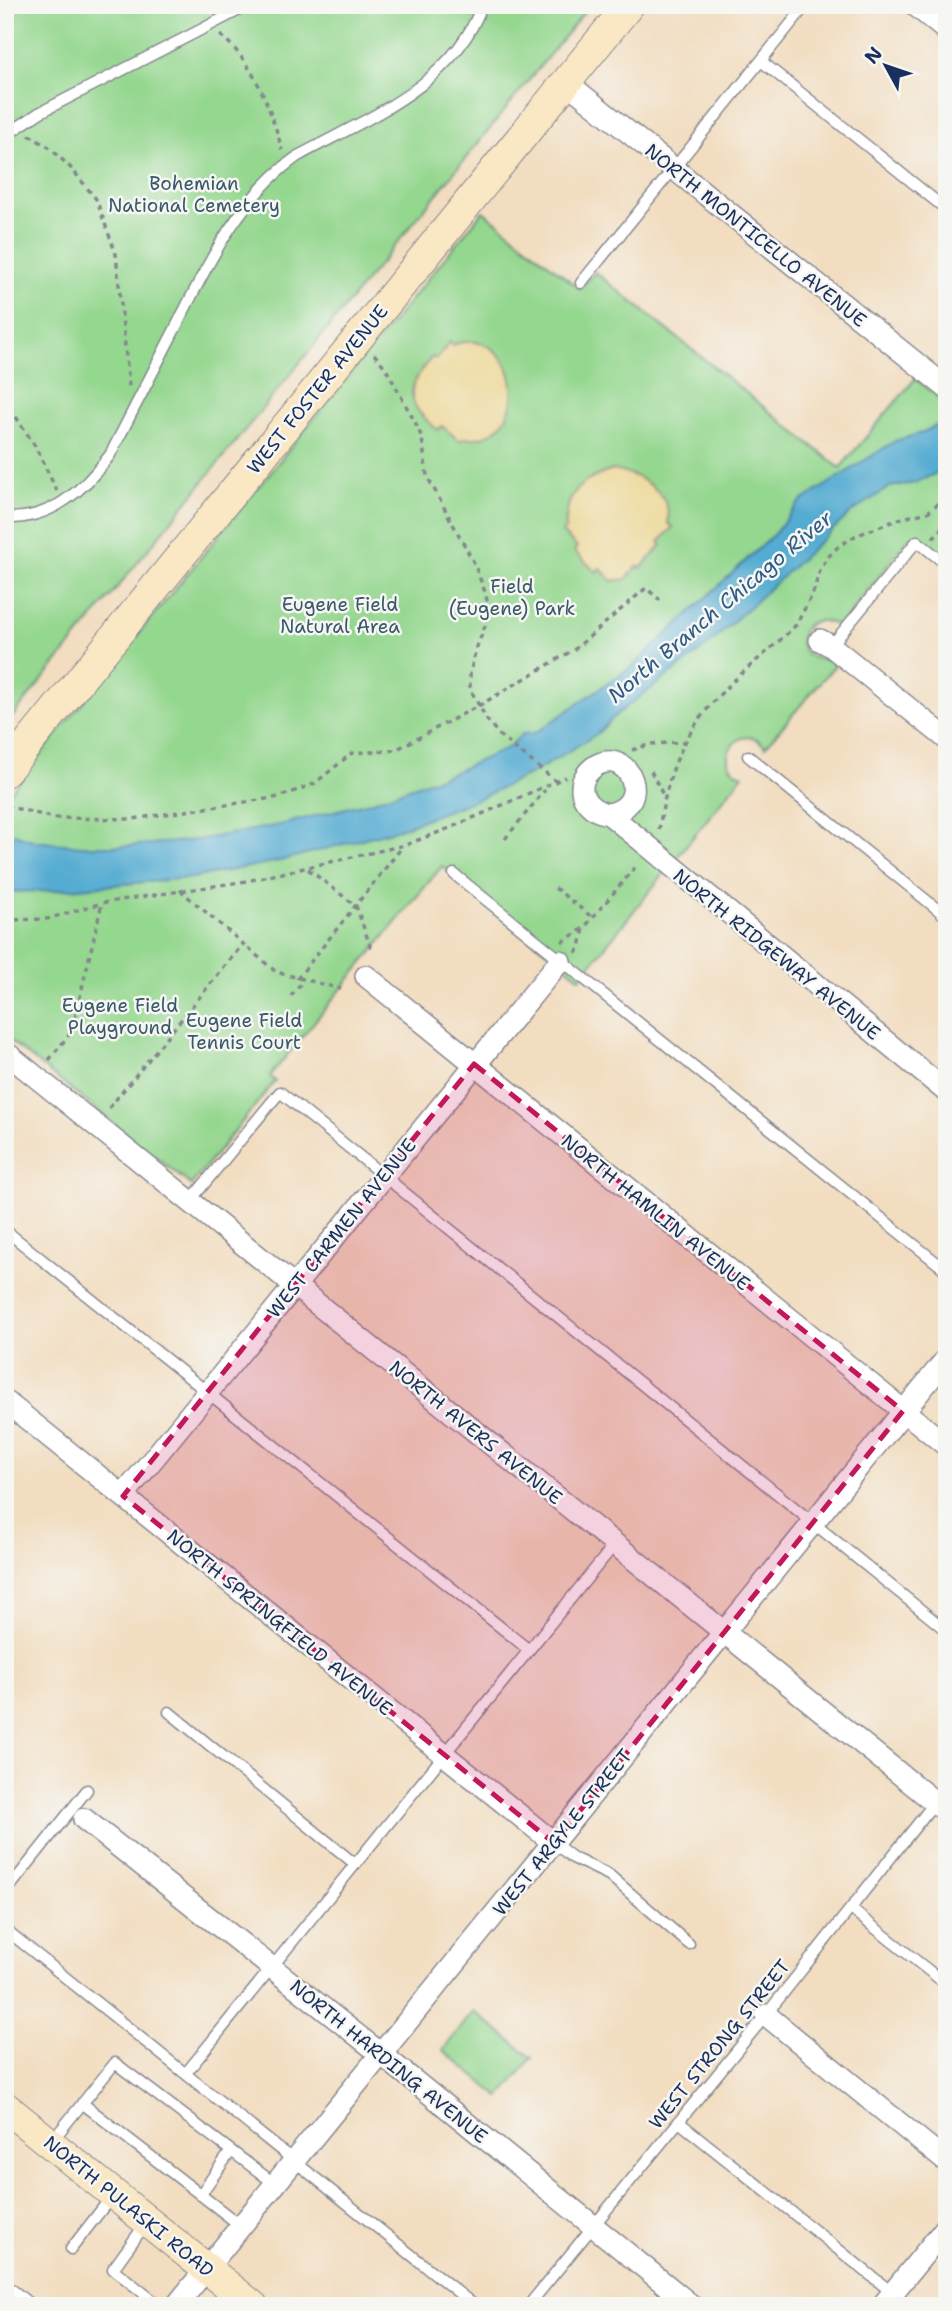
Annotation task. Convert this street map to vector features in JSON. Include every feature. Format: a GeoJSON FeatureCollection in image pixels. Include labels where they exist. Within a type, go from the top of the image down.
{"type":"FeatureCollection","features":[{"type":"Feature","properties":{"kind":"main road","name":"WEST FOSTER AVENUE"},"geometry":{"type":"LineString","coordinates":[[5,772],[629,5]]}},
{"type":"Feature","properties":{"kind":"main road","name":"NORTH PULASKI ROAD"},"geometry":{"type":"LineString","coordinates":[[5,2107],[253,2306]]}},
{"type":"Feature","properties":{"kind":"street"},"geometry":{"type":"LineString","coordinates":[[915,5],[947,32]]}},
{"type":"Feature","properties":{"kind":"street","name":"NORTH MONTICELLO AVENUE"},"geometry":{"type":"LineString","coordinates":[[566,82],[947,388]]}},
{"type":"Feature","properties":{"kind":"street"},"geometry":{"type":"LineString","coordinates":[[826,643],[947,739]]}},
{"type":"Feature","properties":{"kind":"street","name":"NORTH RIDGEWAY AVENUE"},"geometry":{"type":"LineString","coordinates":[[609,814],[947,1092]]}},
{"type":"Feature","properties":{"kind":"street","name":"WEST CARMEN AVENUE"},"geometry":{"type":"LineString","coordinates":[[123,1496],[558,960]]}},
{"type":"Feature","properties":{"kind":"street","name":"NORTH HAMLIN AVENUE"},"geometry":{"type":"LineString","coordinates":[[366,976],[947,1446]]}},
{"type":"Feature","properties":{"kind":"street","name":"NORTH AVERS AVENUE"},"geometry":{"type":"LineString","coordinates":[[5,1052],[941,1807]]}},
{"type":"Feature","properties":{"kind":"street","name":"WEST ARGYLE STREET"},"geometry":{"type":"LineString","coordinates":[[176,2306],[947,1358]]}},
{"type":"Feature","properties":{"kind":"street","name":"NORTH SPRINGFIELD AVENUE"},"geometry":{"type":"LineString","coordinates":[[5,1401],[554,1843]]}},
{"type":"Feature","properties":{"kind":"street","name":"NORTH HARDING AVENUE"},"geometry":{"type":"LineString","coordinates":[[84,1819],[381,2054],[692,2306]]}},
{"type":"Feature","properties":{"kind":"street"},"geometry":{"type":"LineString","coordinates":[[766,2015],[947,2162]]}},
{"type":"Feature","properties":{"kind":"street"},"geometry":{"type":"LineString","coordinates":[[894,2301],[947,2226]]}},
{"type":"Feature","properties":{"kind":"lane"},"geometry":{"type":"LineString","coordinates":[[5,136],[39,113],[249,5]]}},
{"type":"Feature","properties":{"kind":"lane"},"geometry":{"type":"LineString","coordinates":[[5,518],[29,516],[52,509],[75,494],[94,476],[110,455],[211,257],[236,219],[283,166],[419,89],[465,40],[482,5]]}},
{"type":"Feature","properties":{"kind":"lane"},"geometry":{"type":"LineString","coordinates":[[581,283],[806,5]]}},
{"type":"Feature","properties":{"kind":"lane"},"geometry":{"type":"LineString","coordinates":[[761,61],[947,210]]}},
{"type":"Feature","properties":{"kind":"lane"},"geometry":{"type":"LineString","coordinates":[[826,643],[917,541],[947,565]]}},
{"type":"Feature","properties":{"kind":"lane"},"geometry":{"type":"LineString","coordinates":[[748,756],[947,917]]}},
{"type":"Feature","properties":{"kind":"lane"},"geometry":{"type":"LineString","coordinates":[[454,874],[947,1271]]}},
{"type":"Feature","properties":{"kind":"lane"},"geometry":{"type":"LineString","coordinates":[[190,1201],[279,1092],[947,1631]]}},
{"type":"Feature","properties":{"kind":"lane"},"geometry":{"type":"LineString","coordinates":[[5,1230],[529,1650]]}},
{"type":"Feature","properties":{"kind":"lane"},"geometry":{"type":"LineString","coordinates":[[186,2073],[615,1544]]}},
{"type":"Feature","properties":{"kind":"lane"},"geometry":{"type":"LineString","coordinates":[[169,1712],[355,1864]]}},
{"type":"Feature","properties":{"kind":"lane"},"geometry":{"type":"LineString","coordinates":[[5,1893],[87,1790]]}},
{"type":"Feature","properties":{"kind":"lane","name":"WEST STRONG STREET"},"geometry":{"type":"LineString","coordinates":[[528,2306],[851,1909],[941,1807]]}},
{"type":"Feature","properties":{"kind":"lane"},"geometry":{"type":"LineString","coordinates":[[554,1843],[573,1858],[609,1875],[689,1944]]}},
{"type":"Feature","properties":{"kind":"lane"},"geometry":{"type":"LineString","coordinates":[[851,1909],[947,1985]]}},
{"type":"Feature","properties":{"kind":"lane"},"geometry":{"type":"LineString","coordinates":[[5,1929],[475,2306]]}},
{"type":"Feature","properties":{"kind":"lane"},"geometry":{"type":"LineString","coordinates":[[50,2143],[115,2063],[275,2184]]}},
{"type":"Feature","properties":{"kind":"lane"},"geometry":{"type":"LineString","coordinates":[[82,2103],[241,2226]]}},
{"type":"Feature","properties":{"kind":"lane"},"geometry":{"type":"LineString","coordinates":[[679,2122],[894,2301]]}},
{"type":"Feature","properties":{"kind":"lane"},"geometry":{"type":"LineString","coordinates":[[200,2195],[231,2151]]}},
{"type":"Feature","properties":{"kind":"lane"},"geometry":{"type":"LineString","coordinates":[[71,2249],[114,2194]]}},
{"type":"Feature","properties":{"kind":"lane"},"geometry":{"type":"LineString","coordinates":[[147,2221],[113,2269],[160,2306]]}},
{"type":"Feature","properties":{"kind":"lane"},"geometry":{"type":"LineString","coordinates":[[5,2284],[32,2306]]}},
{"type":"Feature","properties":{"kind":"path"},"geometry":{"type":"LineString","coordinates":[[207,25],[230,43],[246,64],[264,97],[282,149],[283,166]]}},
{"type":"Feature","properties":{"kind":"path"},"geometry":{"type":"LineString","coordinates":[[17,128],[49,147],[72,169],[96,199],[116,254],[131,414]]}},
{"type":"Feature","properties":{"kind":"path"},"geometry":{"type":"LineString","coordinates":[[5,920],[47,919],[102,903],[247,881],[405,845],[557,782],[500,736],[487,720],[470,689],[470,674],[490,613],[485,592],[474,564],[427,476],[422,438],[416,424],[385,367],[374,354]]}},
{"type":"Feature","properties":{"kind":"path"},"geometry":{"type":"LineString","coordinates":[[5,400],[35,446],[62,502]]}},
{"type":"Feature","properties":{"kind":"path"},"geometry":{"type":"LineString","coordinates":[[658,832],[672,768],[694,726],[717,697],[779,643],[799,621],[828,557],[855,536],[899,519],[928,512],[947,496]]}},
{"type":"Feature","properties":{"kind":"path"},"geometry":{"type":"LineString","coordinates":[[925,548],[947,522]]}},
{"type":"Feature","properties":{"kind":"path"},"geometry":{"type":"LineString","coordinates":[[6,806],[55,818],[134,819],[279,797],[314,784],[352,753],[397,749],[480,705],[575,649],[646,588],[660,600]]}},
{"type":"Feature","properties":{"kind":"path"},"geometry":{"type":"LineString","coordinates":[[799,621],[803,625]]}},
{"type":"Feature","properties":{"kind":"path"},"geometry":{"type":"LineString","coordinates":[[505,839],[545,790]]}},
{"type":"Feature","properties":{"kind":"path"},"geometry":{"type":"LineString","coordinates":[[297,979],[405,845]]}},
{"type":"Feature","properties":{"kind":"path"},"geometry":{"type":"LineString","coordinates":[[584,928],[580,947],[558,960],[556,948],[566,938],[584,928],[638,864]]}},
{"type":"Feature","properties":{"kind":"path"},"geometry":{"type":"LineString","coordinates":[[308,869],[356,906],[372,951]]}},
{"type":"Feature","properties":{"kind":"path"},"geometry":{"type":"LineString","coordinates":[[555,888],[593,918]]}},
{"type":"Feature","properties":{"kind":"path"},"geometry":{"type":"LineString","coordinates":[[180,890],[276,972],[341,989]]}},
{"type":"Feature","properties":{"kind":"path"},"geometry":{"type":"LineString","coordinates":[[49,1059],[72,1031],[102,903]]}},
{"type":"Feature","properties":{"kind":"path"},"geometry":{"type":"LineString","coordinates":[[109,1108],[243,944]]}},
{"type":"Feature","properties":{"kind":"path"},"geometry":{"type":"LineString","coordinates":[[291,996],[304,981]]}},
{"type":"Feature","properties":{"kind":"path"},"geometry":{"type":"LineString","coordinates":[[141,1068],[147,1073]]}},
{"type":"Feature","properties":{"kind":"path"},"geometry":{"type":"LineString","coordinates":[[131,1081],[137,1086]]}},
{"type":"Feature","properties":{"kind":"highlighted area"},"geometry":{"type":"Polygon","coordinates":[[[474,1064],[903,1411],[554,1843],[123,1496],[474,1064]]]}},
{"type":"Feature","properties":{"kind":"green space","name":"Bohemian National Cemetery"},"geometry":{"type":"Polygon","coordinates":[[[5,5],[590,5],[5,726],[5,5]]]}},
{"type":"Feature","properties":{"kind":"green space","name":"Field (Eugene) Park"},"geometry":{"type":"Polygon","coordinates":[[[483,211],[580,289],[595,272],[840,468],[915,379],[947,404],[947,558],[920,537],[909,538],[839,627],[825,621],[814,622],[806,627],[802,644],[806,652],[815,658],[829,659],[835,665],[765,747],[757,739],[748,737],[733,745],[728,761],[733,769],[743,775],[580,978],[442,866],[270,1076],[275,1081],[191,1185],[5,1037],[5,798],[483,211]]]}},
{"type":"Feature","properties":{"kind":"green space"},"geometry":{"type":"Polygon","coordinates":[[[474,2011],[532,2058],[500,2097],[443,2050],[474,2011]]]}},
{"type":"Feature","properties":{"kind":"sand"},"geometry":{"type":"Polygon","coordinates":[[[450,342],[452,345],[476,342],[494,351],[506,366],[512,386],[511,406],[502,423],[486,435],[463,438],[460,441],[442,426],[438,430],[414,404],[412,396],[416,379],[432,357],[436,359],[450,342]]]}},
{"type":"Feature","properties":{"kind":"sand"},"geometry":{"type":"Polygon","coordinates":[[[613,470],[633,475],[652,486],[665,502],[668,523],[673,527],[659,542],[662,545],[641,568],[638,566],[626,579],[612,581],[600,568],[596,572],[574,551],[577,547],[562,533],[566,528],[568,505],[577,489],[592,478],[613,470]]]}},
{"type":"Feature","properties":{"kind":"water","name":"North Branch Chicago River"},"geometry":{"type":"Polygon","coordinates":[[[947,420],[947,468],[915,483],[890,487],[852,512],[705,648],[617,714],[597,734],[533,773],[480,798],[399,829],[280,861],[191,878],[5,892],[5,831],[35,841],[81,846],[128,846],[197,840],[279,825],[370,802],[454,772],[508,748],[522,734],[535,733],[634,665],[775,533],[800,502],[895,441],[922,433],[947,420]]]}},
{"type":"Feature","properties":{"kind":"park label","name":"Eugene Field Natural Area"},"geometry":{"type":"Point","coordinates":[340,615]}},
{"type":"Feature","properties":{"kind":"park label","name":"Eugene Field Playground"},"geometry":{"type":"Point","coordinates":[120,1016]}},
{"type":"Feature","properties":{"kind":"park label","name":"Eugene Field Tennis Court"},"geometry":{"type":"Point","coordinates":[244,1031]}}]}
